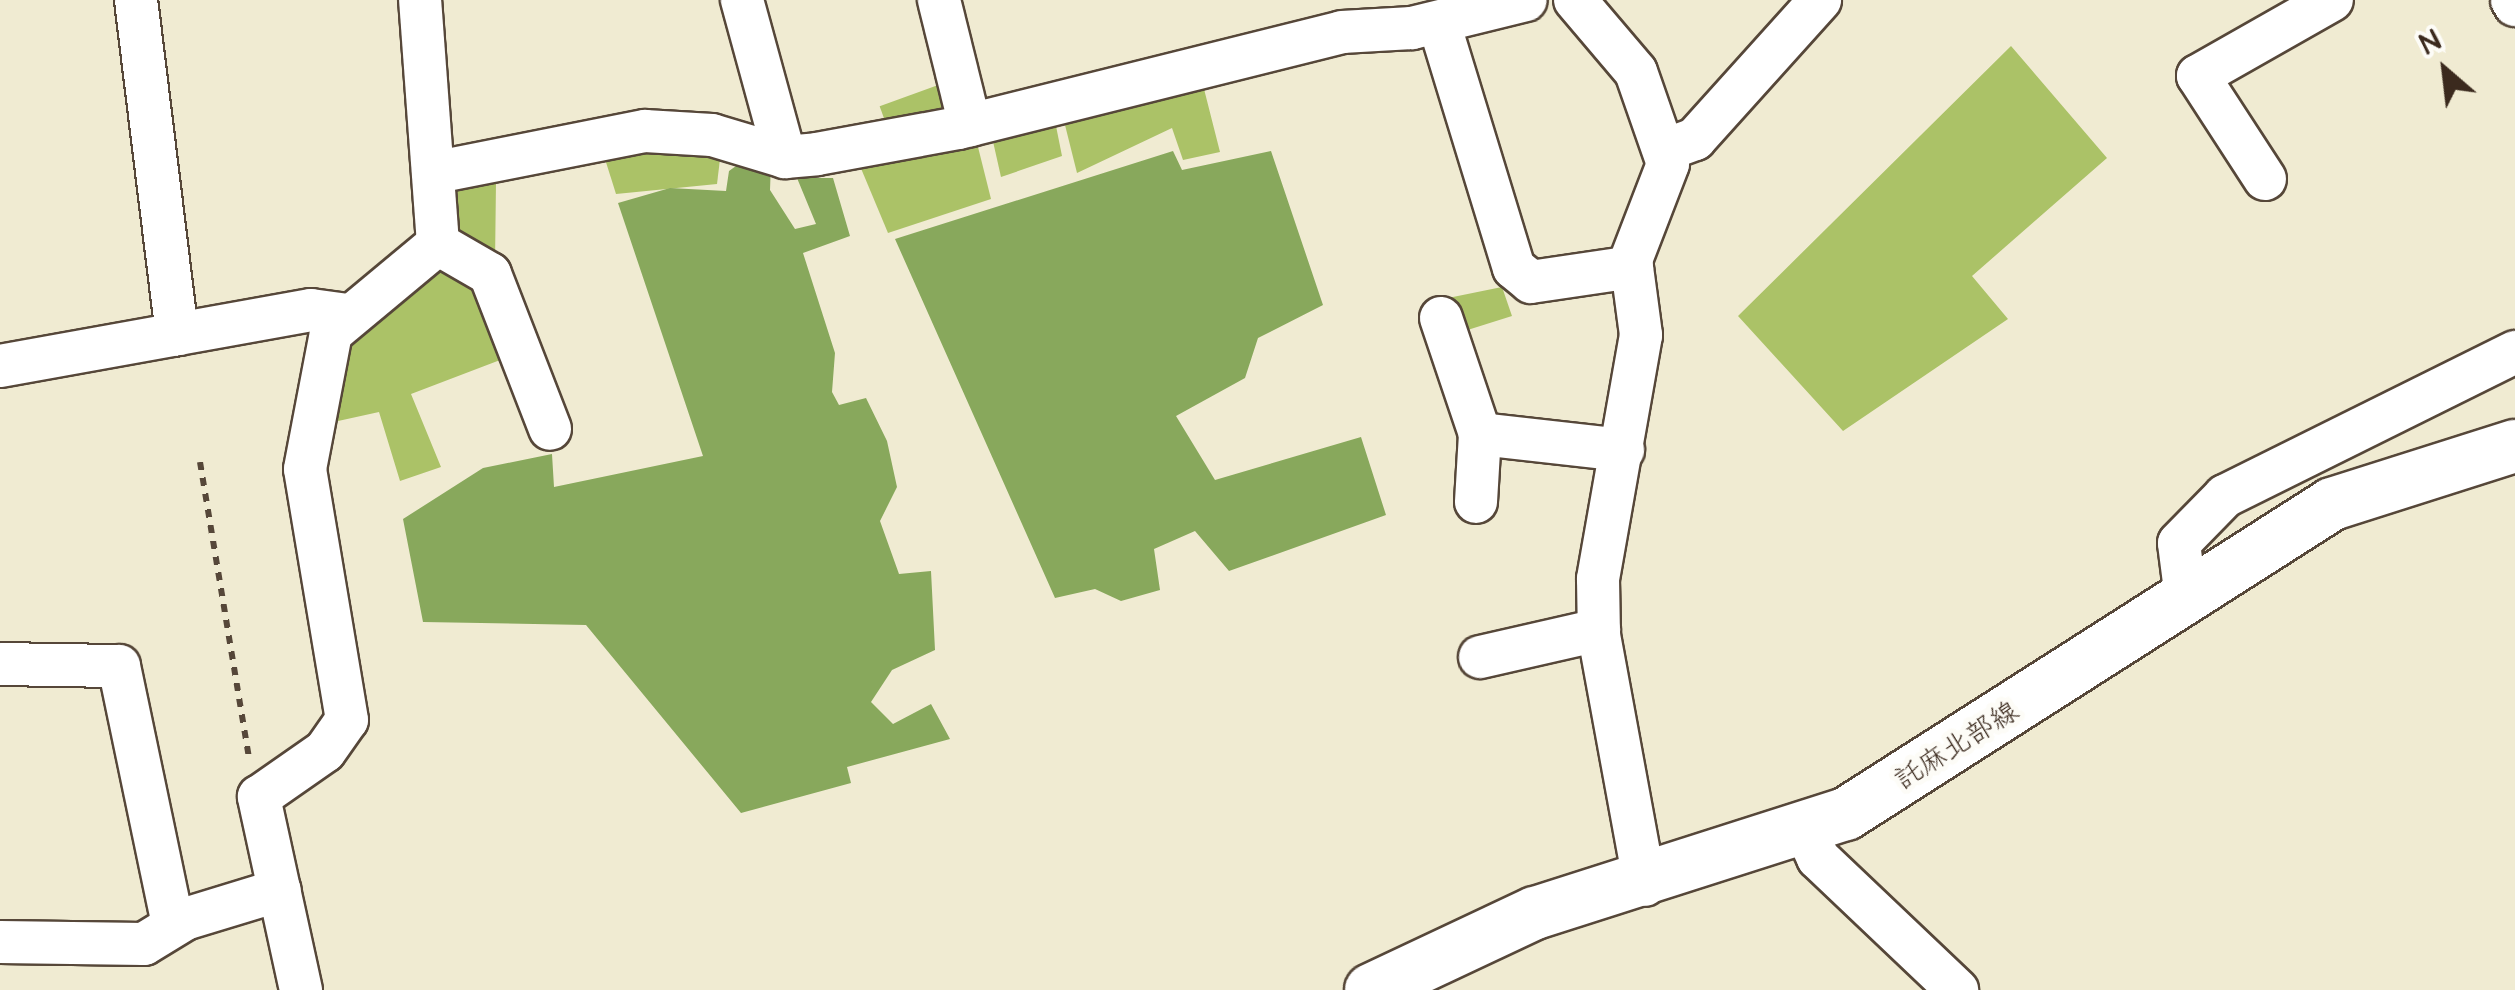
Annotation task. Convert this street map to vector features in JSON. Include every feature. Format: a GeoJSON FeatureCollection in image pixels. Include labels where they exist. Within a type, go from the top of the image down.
{"type":"FeatureCollection","features":[{"type":"Feature","properties":{"kind":"main road","name":"託麻北部線"},"geometry":{"type":"LineString","coordinates":[[1372,990],[1535,913],[1645,885],[1806,832],[1940,760],[2332,504],[2515,446]]}},
{"type":"Feature","properties":{"kind":"street"},"geometry":{"type":"LineString","coordinates":[[136,0],[177,334]]}},
{"type":"Feature","properties":{"kind":"street"},"geometry":{"type":"LineString","coordinates":[[420,0],[437,172],[438,244]]}},
{"type":"Feature","properties":{"kind":"street"},"geometry":{"type":"LineString","coordinates":[[742,0],[785,158]]}},
{"type":"Feature","properties":{"kind":"street"},"geometry":{"type":"LineString","coordinates":[[939,0],[970,125]]}},
{"type":"Feature","properties":{"kind":"street"},"geometry":{"type":"LineString","coordinates":[[437,172],[645,131],[712,135],[785,158],[970,125],[1342,32],[1439,23],[1526,0]]}},
{"type":"Feature","properties":{"kind":"street"},"geometry":{"type":"LineString","coordinates":[[1575,0],[1636,72],[1665,150],[1632,267],[1641,335],[1598,580],[1599,630],[1645,885]]}},
{"type":"Feature","properties":{"kind":"street"},"geometry":{"type":"LineString","coordinates":[[1665,150],[1695,139],[1820,0]]}},
{"type":"Feature","properties":{"kind":"street"},"geometry":{"type":"LineString","coordinates":[[2265,180],[2198,76],[2332,0]]}},
{"type":"Feature","properties":{"kind":"street"},"geometry":{"type":"LineString","coordinates":[[1439,23],[1514,268],[1530,282],[1632,267]]}},
{"type":"Feature","properties":{"kind":"street"},"geometry":{"type":"LineString","coordinates":[[301,990],[259,797],[325,750],[348,720],[306,469],[331,333],[346,315],[438,244]]}},
{"type":"Feature","properties":{"kind":"street"},"geometry":{"type":"LineString","coordinates":[[438,244],[490,274],[550,429]]}},
{"type":"Feature","properties":{"kind":"street"},"geometry":{"type":"LineString","coordinates":[[0,366],[311,310],[346,315]]}},
{"type":"Feature","properties":{"kind":"street"},"geometry":{"type":"LineString","coordinates":[[1441,318],[1480,434],[1476,502]]}},
{"type":"Feature","properties":{"kind":"street"},"geometry":{"type":"LineString","coordinates":[[2186,598],[2179,543],[2225,496],[2515,352]]}},
{"type":"Feature","properties":{"kind":"street"},"geometry":{"type":"LineString","coordinates":[[1480,434],[1623,450]]}},
{"type":"Feature","properties":{"kind":"street"},"geometry":{"type":"LineString","coordinates":[[1480,657],[1599,630]]}},
{"type":"Feature","properties":{"kind":"street"},"geometry":{"type":"LineString","coordinates":[[0,664],[119,666],[173,924]]}},
{"type":"Feature","properties":{"kind":"street"},"geometry":{"type":"LineString","coordinates":[[1806,832],[1818,858],[1957,990]]}},
{"type":"Feature","properties":{"kind":"street"},"geometry":{"type":"LineString","coordinates":[[0,942],[117,949],[173,924],[280,890]]}},
{"type":"Feature","properties":{"kind":"path"},"geometry":{"type":"LineString","coordinates":[[200,462],[230,681],[259,797]]}},
{"type":"Feature","properties":{"kind":"green space"},"geometry":{"type":"Polygon","coordinates":[[[2011,46],[2107,158],[1972,276],[2008,319],[1843,431],[1738,316],[2011,46]]]}},
{"type":"Feature","properties":{"kind":"green space"},"geometry":{"type":"Polygon","coordinates":[[[952,80],[963,110],[891,136],[880,106],[952,80]]]}},
{"type":"Feature","properties":{"kind":"green space"},"geometry":{"type":"Polygon","coordinates":[[[1203,85],[1220,152],[1183,160],[1172,128],[1077,173],[1064,121],[1203,85]]]}},
{"type":"Feature","properties":{"kind":"green space"},"geometry":{"type":"Polygon","coordinates":[[[1055,121],[1062,156],[1001,177],[992,137],[1055,121]]]}},
{"type":"Feature","properties":{"kind":"green space"},"geometry":{"type":"Polygon","coordinates":[[[976,139],[991,199],[888,233],[860,166],[976,139]]]}},
{"type":"Feature","properties":{"kind":"green space"},"geometry":{"type":"Polygon","coordinates":[[[671,151],[720,159],[717,184],[616,194],[605,159],[671,151]]]}},
{"type":"Feature","properties":{"kind":"green space"},"geometry":{"type":"Polygon","coordinates":[[[1173,151],[1182,170],[1271,151],[1323,305],[1258,338],[1245,378],[1176,416],[1215,480],[1361,437],[1386,515],[1229,571],[1195,531],[1154,549],[1160,590],[1121,601],[1095,589],[1055,598],[895,239],[1173,151]]]}},
{"type":"Feature","properties":{"kind":"green space"},"geometry":{"type":"Polygon","coordinates":[[[750,156],[771,162],[770,190],[795,229],[816,224],[797,178],[833,178],[850,236],[803,253],[835,353],[832,392],[839,405],[866,398],[887,441],[897,487],[880,521],[899,574],[931,571],[935,650],[892,670],[871,702],[893,724],[931,704],[950,739],[847,767],[851,783],[741,813],[586,625],[423,622],[403,519],[483,468],[552,454],[554,487],[703,456],[618,203],[670,188],[726,191],[729,171],[750,156]]]}},
{"type":"Feature","properties":{"kind":"green space"},"geometry":{"type":"Polygon","coordinates":[[[496,182],[495,264],[516,354],[411,394],[441,467],[400,481],[379,412],[329,423],[336,340],[457,190],[496,182]]]}},
{"type":"Feature","properties":{"kind":"green space"},"geometry":{"type":"Polygon","coordinates":[[[1502,287],[1512,316],[1458,333],[1448,298],[1502,287]]]}}]}
